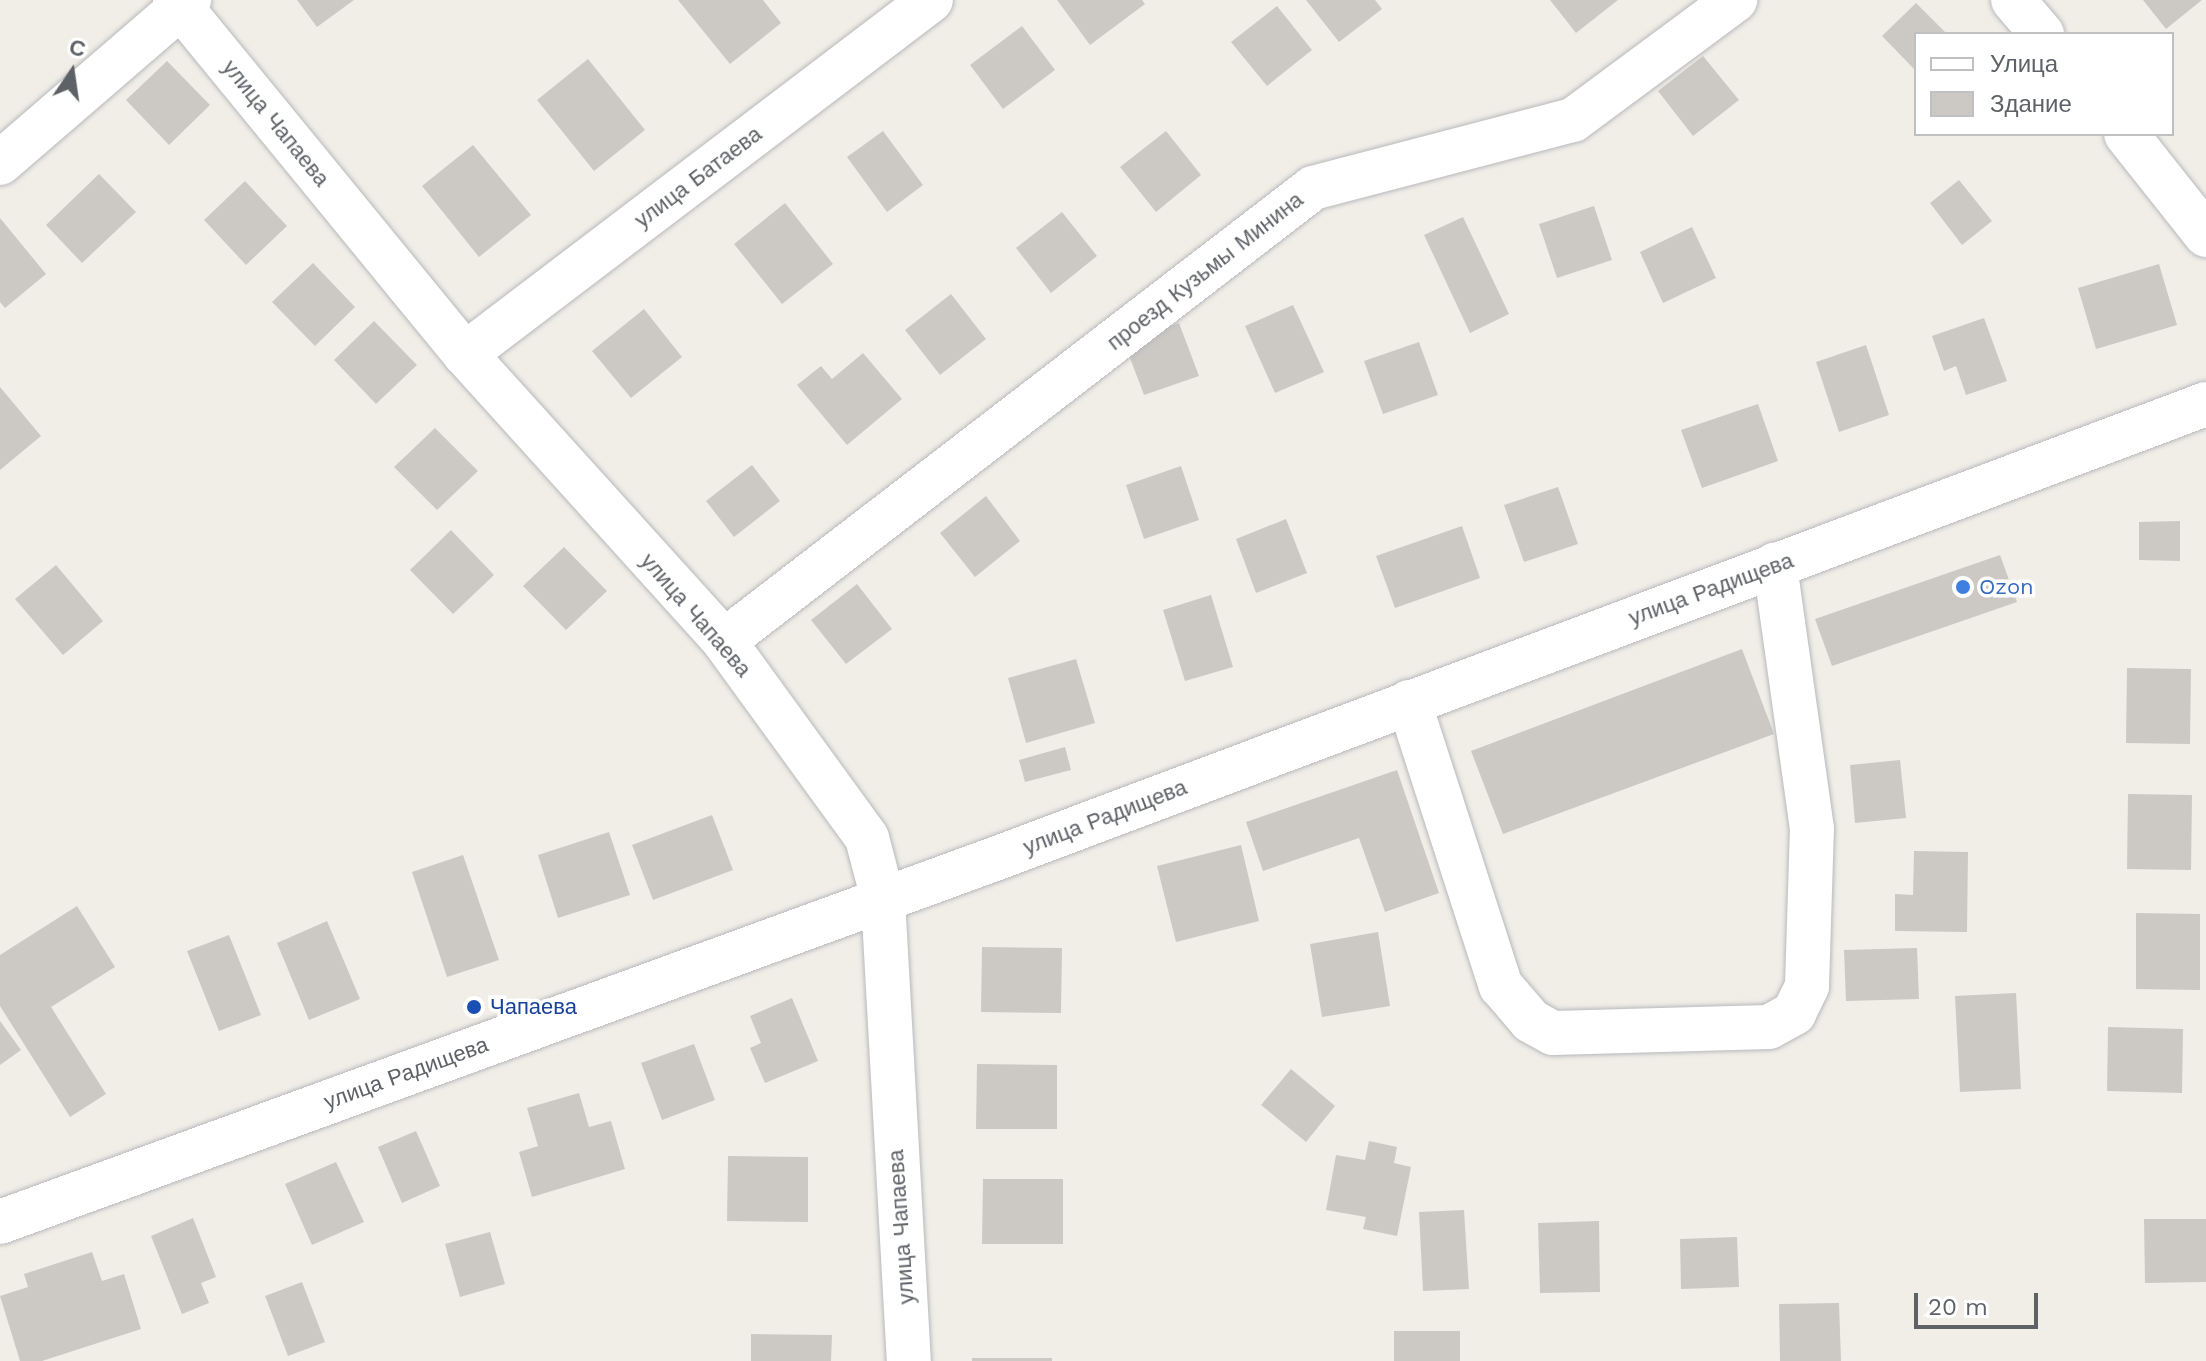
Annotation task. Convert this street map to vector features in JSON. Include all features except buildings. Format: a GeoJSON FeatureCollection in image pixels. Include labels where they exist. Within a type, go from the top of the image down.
{"type":"FeatureCollection","features":[{"type":"Feature","properties":{"kind":"street","name":"улица Батаева"},"geometry":{"type":"LineString","coordinates":[[465,354],[931,0]]}},
{"type":"Feature","properties":{"kind":"street","name":"проезд Кузьмы Минина"},"geometry":{"type":"LineString","coordinates":[[724,641],[1313,188],[1573,120],[1735,0]]}},
{"type":"Feature","properties":{"kind":"street"},"geometry":{"type":"LineString","coordinates":[[2013,0],[2040,32]]}},
{"type":"Feature","properties":{"kind":"street","name":"улица Чапаева"},"geometry":{"type":"LineString","coordinates":[[182,2],[465,354],[724,641],[867,838],[883,899],[909,1361]]}},
{"type":"Feature","properties":{"kind":"street"},"geometry":{"type":"LineString","coordinates":[[0,163],[182,2]]}},
{"type":"Feature","properties":{"kind":"street"},"geometry":{"type":"LineString","coordinates":[[2128,136],[2206,235]]}},
{"type":"Feature","properties":{"kind":"street","name":"улица Радищева"},"geometry":{"type":"LineString","coordinates":[[0,1222],[883,899],[2206,404]]}},
{"type":"Feature","properties":{"kind":"street"},"geometry":{"type":"LineString","coordinates":[[1409,702],[1501,986],[1531,1021],[1553,1033],[1769,1027],[1794,1013],[1807,986],[1812,829],[1775,565]]}},
{"type":"Feature","properties":{"kind":"place","name":"Ozon"},"geometry":{"type":"Point","coordinates":[1963,587]}},
{"type":"Feature","properties":{"kind":"place","name":"Чапаева"},"geometry":{"type":"Point","coordinates":[474,1007]}}]}
